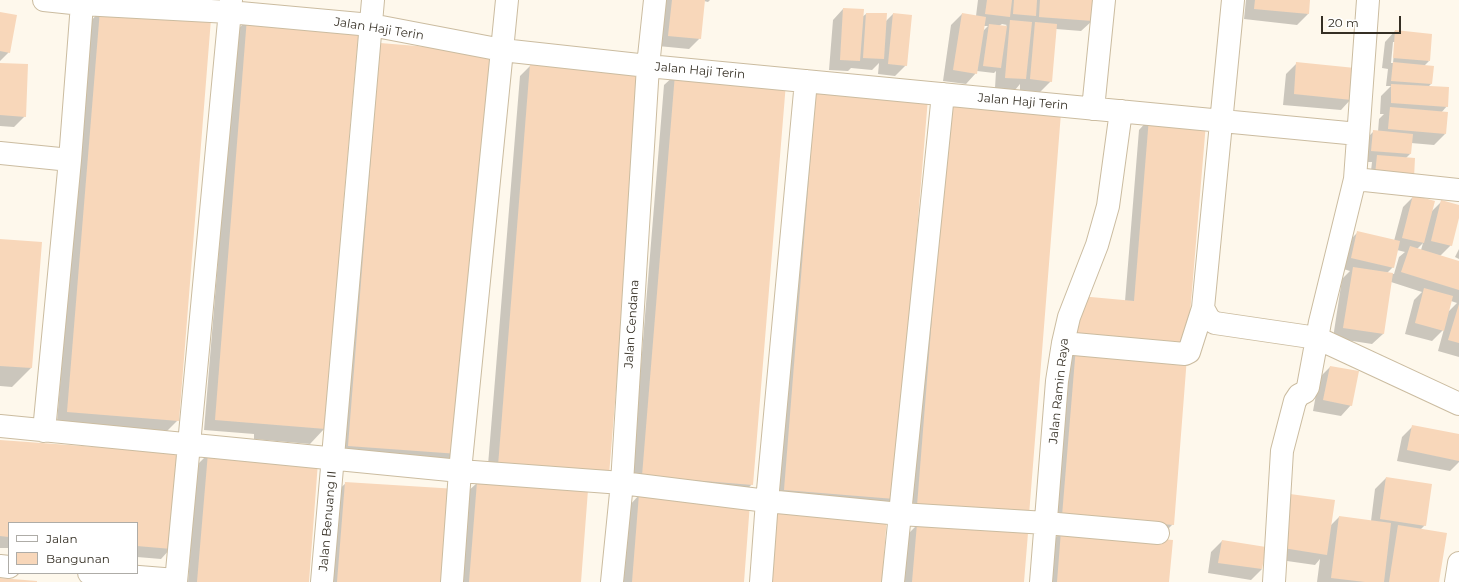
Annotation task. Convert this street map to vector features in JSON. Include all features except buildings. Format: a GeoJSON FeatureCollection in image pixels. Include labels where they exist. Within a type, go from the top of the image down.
{"type":"FeatureCollection","features":[{"type":"Feature","properties":{"kind":"street","name":"Jalan Haji Terin"},"geometry":{"type":"LineString","coordinates":[[44,0],[82,4],[230,6],[371,25],[502,50],[648,66],[1358,134]]}},
{"type":"Feature","properties":{"kind":"street","name":"Jalan Benuang II"},"geometry":{"type":"LineString","coordinates":[[322,582],[373,0]]}},
{"type":"Feature","properties":{"kind":"street"},"geometry":{"type":"LineString","coordinates":[[452,582],[460,471],[507,0]]}},
{"type":"Feature","properties":{"kind":"street","name":"Jalan Cendana"},"geometry":{"type":"LineString","coordinates":[[612,582],[622,483],[648,66],[655,0]]}},
{"type":"Feature","properties":{"kind":"street"},"geometry":{"type":"LineString","coordinates":[[1094,109],[1104,0]]}},
{"type":"Feature","properties":{"kind":"street"},"geometry":{"type":"LineString","coordinates":[[1063,343],[1185,354],[1189,352],[1203,308],[1233,0]]}},
{"type":"Feature","properties":{"kind":"street"},"geometry":{"type":"LineString","coordinates":[[1274,582],[1282,451],[1295,401],[1299,395],[1305,392],[1308,387],[1317,338],[1354,179],[1368,0]]}},
{"type":"Feature","properties":{"kind":"street"},"geometry":{"type":"LineString","coordinates":[[44,431],[70,160],[82,4]]}},
{"type":"Feature","properties":{"kind":"street"},"geometry":{"type":"LineString","coordinates":[[101,574],[176,581],[230,6]]}},
{"type":"Feature","properties":{"kind":"street"},"geometry":{"type":"LineString","coordinates":[[761,582],[767,501],[806,81]]}},
{"type":"Feature","properties":{"kind":"street"},"geometry":{"type":"LineString","coordinates":[[893,582],[943,94]]}},
{"type":"Feature","properties":{"kind":"street","name":"Jalan Ramin Raya"},"geometry":{"type":"LineString","coordinates":[[1041,582],[1057,381],[1063,343],[1069,317],[1097,245],[1108,206],[1122,111]]}},
{"type":"Feature","properties":{"kind":"street"},"geometry":{"type":"LineString","coordinates":[[0,153],[70,160]]}},
{"type":"Feature","properties":{"kind":"street"},"geometry":{"type":"LineString","coordinates":[[1354,179],[1459,190]]}},
{"type":"Feature","properties":{"kind":"street"},"geometry":{"type":"LineString","coordinates":[[1203,308],[1209,319],[1215,323],[1317,338],[1459,404]]}},
{"type":"Feature","properties":{"kind":"street"},"geometry":{"type":"LineString","coordinates":[[0,426],[460,471],[622,483],[767,501],[900,514],[1046,523],[1158,533]]}},
{"type":"Feature","properties":{"kind":"street"},"geometry":{"type":"LineString","coordinates":[[1456,582],[1459,562]]}}]}
